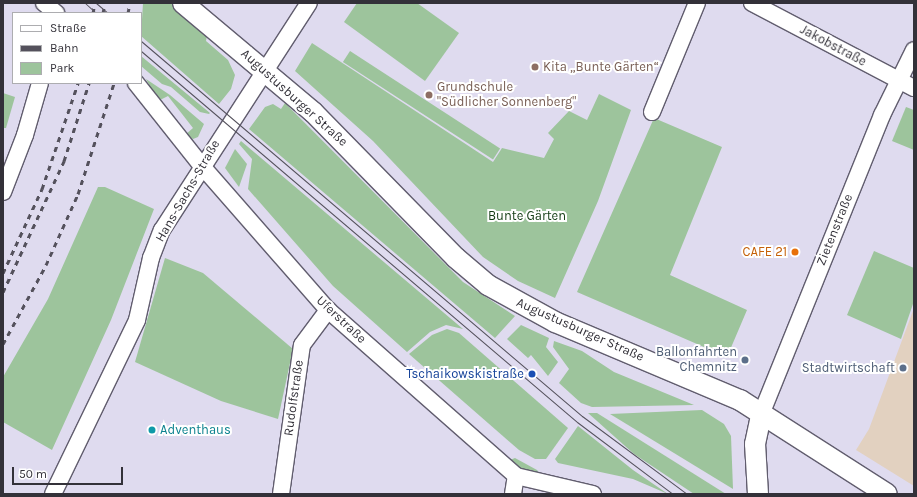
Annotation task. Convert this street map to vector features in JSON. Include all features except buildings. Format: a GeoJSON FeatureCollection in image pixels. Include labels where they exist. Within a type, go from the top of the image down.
{"type":"FeatureCollection","features":[{"type":"Feature","properties":{"kind":"main road","name":"Augustusburger Straße"},"geometry":{"type":"LineString","coordinates":[[183,3],[313,112],[456,258],[488,285],[555,322],[713,387],[762,412],[887,494]]}},
{"type":"Feature","properties":{"kind":"main road"},"geometry":{"type":"LineString","coordinates":[[758,494],[755,444],[762,412]]}},
{"type":"Feature","properties":{"kind":"street"},"geometry":{"type":"LineString","coordinates":[[44,3],[55,12]]}},
{"type":"Feature","properties":{"kind":"street","name":"Hans-Sachs-Straße"},"geometry":{"type":"LineString","coordinates":[[53,494],[137,320],[151,258],[162,230],[201,165],[309,3]]}},
{"type":"Feature","properties":{"kind":"street"},"geometry":{"type":"LineString","coordinates":[[652,112],[697,3]]}},
{"type":"Feature","properties":{"kind":"street","name":"Jakobstraße"},"geometry":{"type":"LineString","coordinates":[[752,3],[898,81],[914,88]]}},
{"type":"Feature","properties":{"kind":"street","name":"Zietenstraße"},"geometry":{"type":"LineString","coordinates":[[762,412],[898,81],[914,50]]}},
{"type":"Feature","properties":{"kind":"street"},"geometry":{"type":"LineString","coordinates":[[3,192],[26,135],[40,84]]}},
{"type":"Feature","properties":{"kind":"street","name":"Uferstraße"},"geometry":{"type":"LineString","coordinates":[[137,84],[201,165],[328,310],[516,476],[593,494]]}},
{"type":"Feature","properties":{"kind":"street","name":"Rudolfstraße"},"geometry":{"type":"LineString","coordinates":[[281,494],[302,345],[328,310]]}},
{"type":"Feature","properties":{"kind":"street"},"geometry":{"type":"LineString","coordinates":[[513,494],[516,476]]}},
{"type":"Feature","properties":{"kind":"shaded area","name":"Stadtwirtschaft"},"geometry":{"type":"Polygon","coordinates":[[[914,308],[914,486],[856,450],[869,429],[914,308]]]}},
{"type":"Feature","properties":{"kind":"green space"},"geometry":{"type":"Polygon","coordinates":[[[143,3],[173,3],[207,35],[206,41],[228,60],[235,75],[231,89],[219,104],[142,37],[143,3]]]}},
{"type":"Feature","properties":{"kind":"green space"},"geometry":{"type":"Polygon","coordinates":[[[357,3],[417,3],[459,33],[425,81],[344,22],[357,3]]]}},
{"type":"Feature","properties":{"kind":"green space","name":"Bunte Gärten"},"geometry":{"type":"Polygon","coordinates":[[[312,43],[493,162],[502,148],[544,158],[554,139],[548,133],[569,111],[587,120],[599,94],[631,110],[598,201],[555,298],[518,281],[483,257],[373,141],[295,71],[312,43]]]}},
{"type":"Feature","properties":{"kind":"green space"},"geometry":{"type":"Polygon","coordinates":[[[350,51],[500,148],[493,159],[343,62],[350,51]]]}},
{"type":"Feature","properties":{"kind":"green space"},"geometry":{"type":"Polygon","coordinates":[[[142,57],[210,113],[200,112],[171,87],[162,84],[142,67],[142,57]]]}},
{"type":"Feature","properties":{"kind":"green space"},"geometry":{"type":"Polygon","coordinates":[[[146,79],[170,95],[204,124],[198,137],[193,139],[185,135],[193,128],[168,96],[158,101],[146,79]]]}},
{"type":"Feature","properties":{"kind":"green space"},"geometry":{"type":"Polygon","coordinates":[[[3,93],[15,97],[6,128],[3,128],[3,93]]]}},
{"type":"Feature","properties":{"kind":"green space"},"geometry":{"type":"Polygon","coordinates":[[[285,103],[463,282],[515,316],[495,338],[249,129],[265,107],[273,104],[281,109],[285,103]]]}},
{"type":"Feature","properties":{"kind":"green space"},"geometry":{"type":"Polygon","coordinates":[[[906,107],[914,110],[914,150],[892,141],[906,107]]]}},
{"type":"Feature","properties":{"kind":"green space"},"geometry":{"type":"Polygon","coordinates":[[[654,118],[722,147],[670,275],[747,310],[727,357],[577,292],[654,118]]]}},
{"type":"Feature","properties":{"kind":"green space"},"geometry":{"type":"Polygon","coordinates":[[[241,141],[463,329],[446,325],[430,332],[407,352],[333,286],[248,189],[252,159],[239,144],[241,141]]]}},
{"type":"Feature","properties":{"kind":"green space"},"geometry":{"type":"Polygon","coordinates":[[[235,149],[247,164],[239,187],[225,168],[235,149]]]}},
{"type":"Feature","properties":{"kind":"green space"},"geometry":{"type":"Polygon","coordinates":[[[98,187],[105,187],[154,209],[111,320],[52,450],[3,422],[3,377],[48,299],[98,187]]]}},
{"type":"Feature","properties":{"kind":"green space"},"geometry":{"type":"Polygon","coordinates":[[[874,251],[914,268],[914,301],[901,339],[847,315],[874,251]]]}},
{"type":"Feature","properties":{"kind":"green space"},"geometry":{"type":"Polygon","coordinates":[[[165,258],[203,273],[293,349],[278,419],[221,401],[135,362],[165,258]]]}},
{"type":"Feature","properties":{"kind":"green space"},"geometry":{"type":"Polygon","coordinates":[[[521,325],[549,338],[546,347],[558,362],[548,376],[531,355],[528,358],[507,339],[521,325]]]}},
{"type":"Feature","properties":{"kind":"green space"},"geometry":{"type":"Polygon","coordinates":[[[447,329],[459,333],[568,428],[546,459],[535,459],[519,450],[409,354],[432,335],[447,329]]]}},
{"type":"Feature","properties":{"kind":"green space"},"geometry":{"type":"Polygon","coordinates":[[[554,341],[582,351],[614,372],[694,405],[592,407],[581,403],[559,383],[569,369],[553,347],[554,341]]]}},
{"type":"Feature","properties":{"kind":"green space"},"geometry":{"type":"Polygon","coordinates":[[[702,410],[724,424],[731,436],[733,489],[610,414],[702,410]]]}},
{"type":"Feature","properties":{"kind":"green space"},"geometry":{"type":"Polygon","coordinates":[[[588,413],[597,413],[726,494],[694,494],[634,454],[588,413]]]}},
{"type":"Feature","properties":{"kind":"green space"},"geometry":{"type":"Polygon","coordinates":[[[578,426],[633,470],[668,494],[633,479],[558,463],[555,459],[578,426]]]}},
{"type":"Feature","properties":{"kind":"green space"},"geometry":{"type":"Polygon","coordinates":[[[515,458],[537,470],[541,475],[528,474],[510,460],[515,458]]]}},
{"type":"Feature","properties":{"kind":"tram line"},"geometry":{"type":"LineString","coordinates":[[85,3],[95,12]]}},
{"type":"Feature","properties":{"kind":"tram line"},"geometry":{"type":"LineString","coordinates":[[96,3],[107,12]]}},
{"type":"Feature","properties":{"kind":"tram line"},"geometry":{"type":"LineString","coordinates":[[142,42],[582,416],[687,494]]}},
{"type":"Feature","properties":{"kind":"tram line"},"geometry":{"type":"LineString","coordinates":[[142,52],[577,422],[673,494]]}},
{"type":"Feature","properties":{"kind":"railway"},"geometry":{"type":"LineString","coordinates":[[93,12],[95,3]]}},
{"type":"Feature","properties":{"kind":"railway"},"geometry":{"type":"LineString","coordinates":[[103,12],[105,3]]}},
{"type":"Feature","properties":{"kind":"railway"},"geometry":{"type":"LineString","coordinates":[[128,12],[130,3]]}},
{"type":"Feature","properties":{"kind":"railway"},"geometry":{"type":"LineString","coordinates":[[3,273],[42,189],[78,84]]}},
{"type":"Feature","properties":{"kind":"railway"},"geometry":{"type":"LineString","coordinates":[[3,292],[64,161],[89,84]]}},
{"type":"Feature","properties":{"kind":"railway"},"geometry":{"type":"LineString","coordinates":[[3,344],[46,265],[78,194],[114,84]]}},
{"type":"Feature","properties":{"kind":"place","name":"Kita „Bunte Gärten“"},"geometry":{"type":"Point","coordinates":[535,67]}},
{"type":"Feature","properties":{"kind":"place","name":"Grundschule \"Südlicher Sonnenberg\""},"geometry":{"type":"Point","coordinates":[429,95]}},
{"type":"Feature","properties":{"kind":"place","name":"CAFE 21"},"geometry":{"type":"Point","coordinates":[795,252]}},
{"type":"Feature","properties":{"kind":"place","name":"Ballonfahrten Chemnitz"},"geometry":{"type":"Point","coordinates":[745,360]}},
{"type":"Feature","properties":{"kind":"place","name":"Stadtwirtschaft"},"geometry":{"type":"Point","coordinates":[903,368]}},
{"type":"Feature","properties":{"kind":"place","name":"Tschaikowskistraße"},"geometry":{"type":"Point","coordinates":[532,374]}},
{"type":"Feature","properties":{"kind":"place","name":"Adventhaus"},"geometry":{"type":"Point","coordinates":[152,430]}}]}
